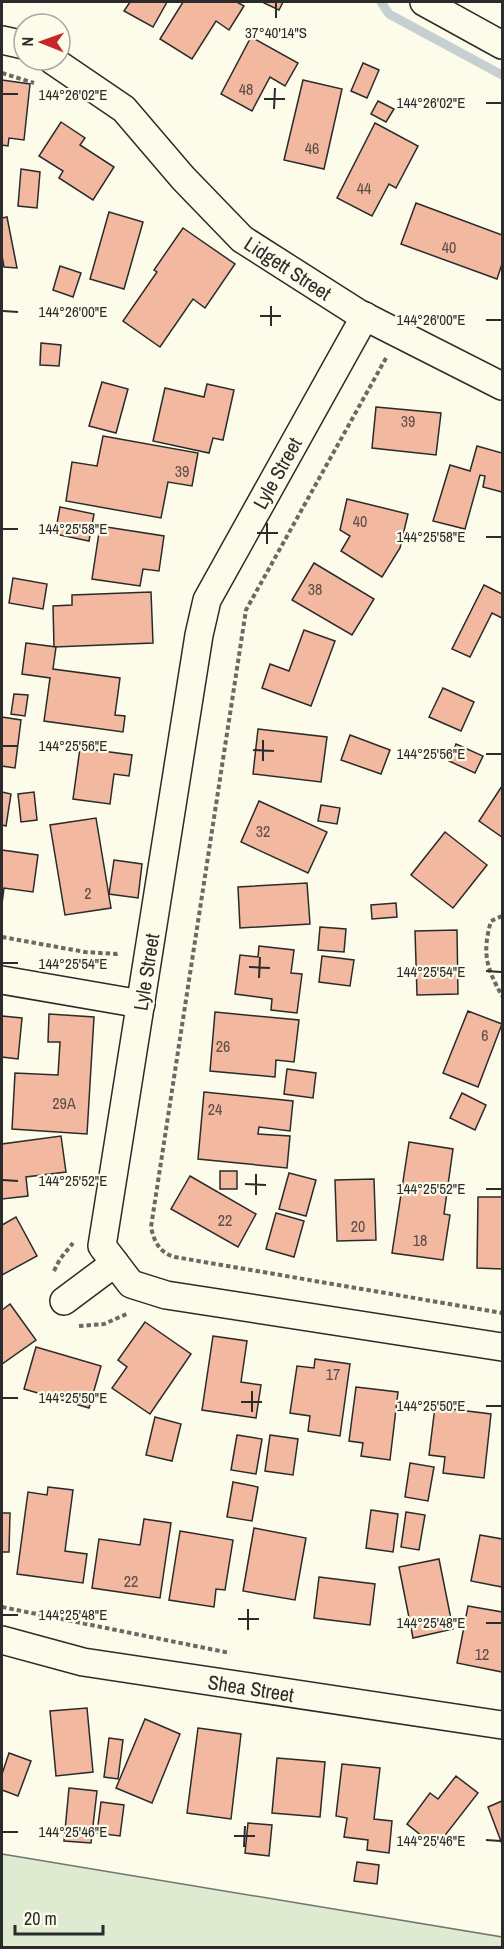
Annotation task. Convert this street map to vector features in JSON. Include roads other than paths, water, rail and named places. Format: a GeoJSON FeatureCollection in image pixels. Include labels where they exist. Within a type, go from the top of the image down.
{"type":"FeatureCollection","features":[{"type":"Feature","properties":{"kind":"street"},"geometry":{"type":"LineString","coordinates":[[424,2],[502,45]]}},
{"type":"Feature","properties":{"kind":"street","name":"Lidgett Street"},"geometry":{"type":"LineString","coordinates":[[70,72],[124,109],[183,178],[242,239],[364,316],[502,386]]}},
{"type":"Feature","properties":{"kind":"street","name":"Lyle Street"},"geometry":{"type":"LineString","coordinates":[[364,316],[207,600],[199,635],[102,1246],[131,1284],[166,1295],[502,1347]]}},
{"type":"Feature","properties":{"kind":"street"},"geometry":{"type":"LineString","coordinates":[[2,980],[141,1004]]}},
{"type":"Feature","properties":{"kind":"street"},"geometry":{"type":"LineString","coordinates":[[64,1301],[115,1263]]}},
{"type":"Feature","properties":{"kind":"street","name":"Shea Street"},"geometry":{"type":"LineString","coordinates":[[2,1641],[83,1662],[502,1725]]}},
{"type":"Feature","properties":{"kind":"waterway"},"geometry":{"type":"LineString","coordinates":[[381,2],[389,14],[502,75]]}}]}
